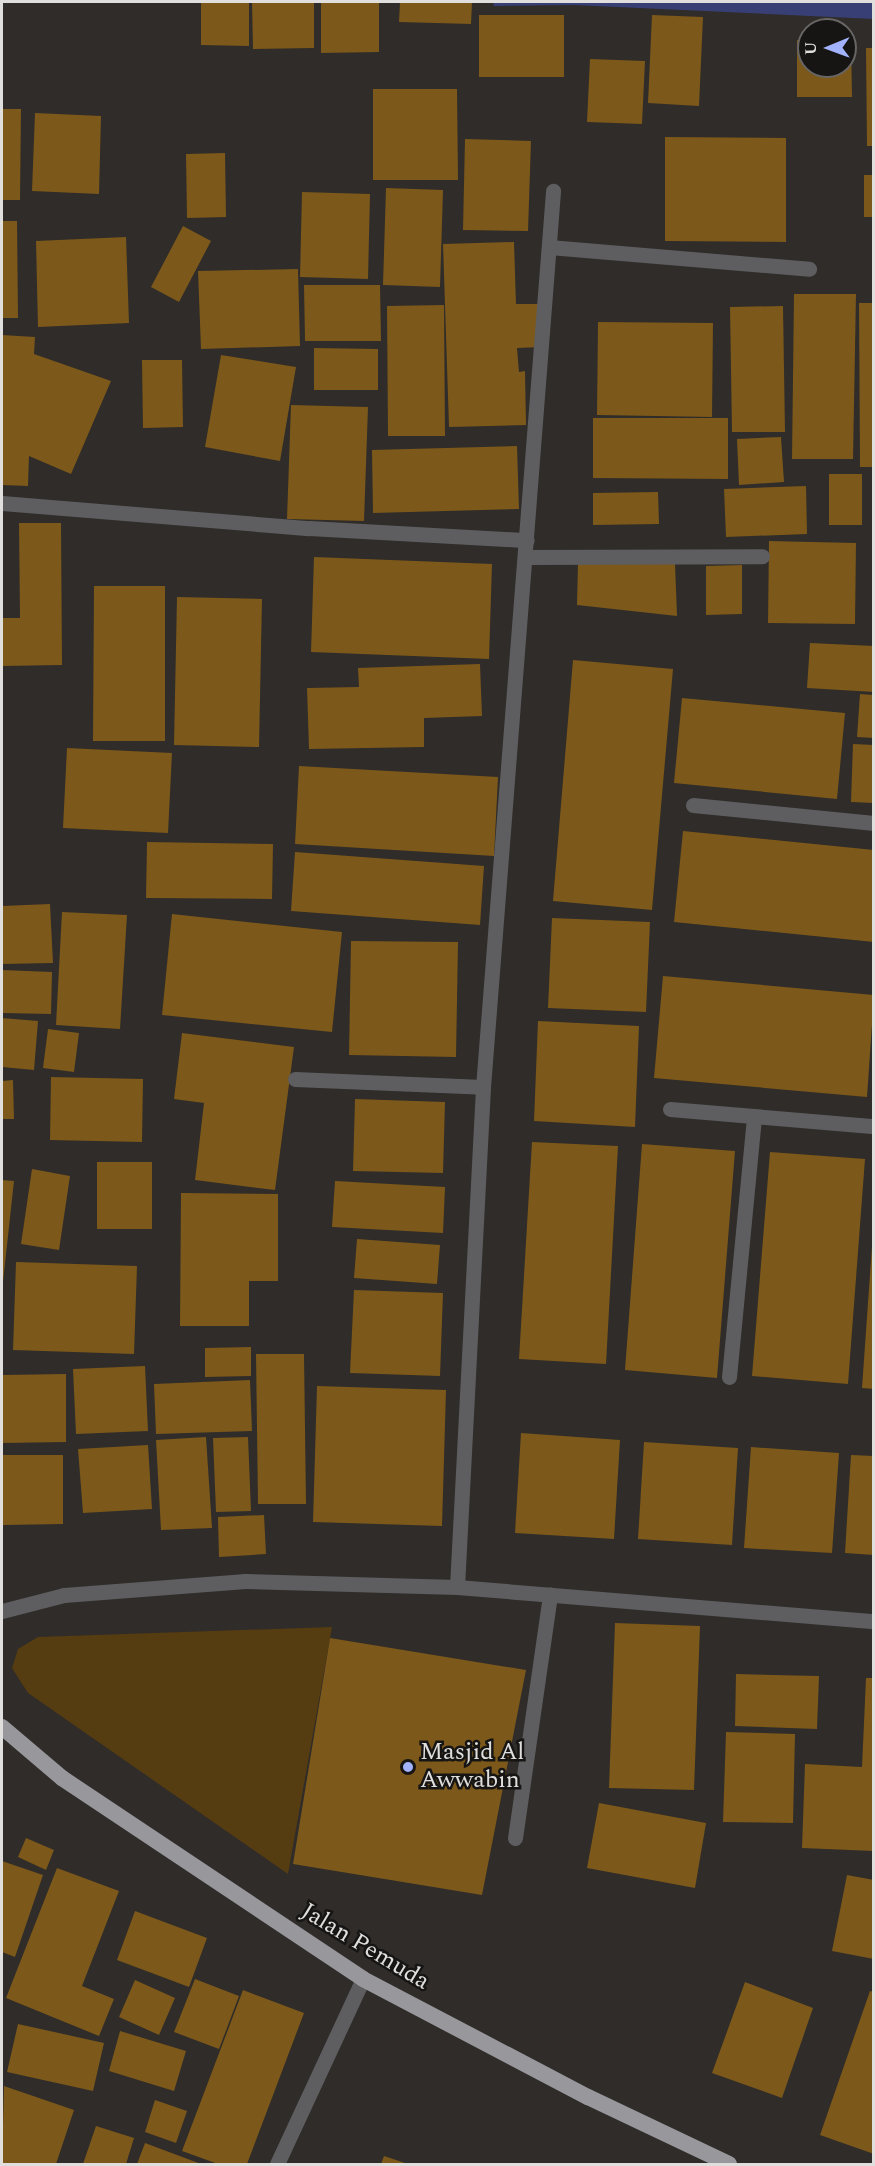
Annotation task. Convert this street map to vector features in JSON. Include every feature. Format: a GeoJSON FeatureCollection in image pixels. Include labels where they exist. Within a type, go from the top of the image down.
{"type":"FeatureCollection","features":[{"type":"Feature","properties":{"kind":"highway","name":"Jalan Pemuda"},"geometry":{"type":"LineString","coordinates":[[2,1728],[63,1778],[363,1979],[588,2097],[729,2164]]}},
{"type":"Feature","properties":{"kind":"street"},"geometry":{"type":"LineString","coordinates":[[457,1587],[483,1087],[554,191]]}},
{"type":"Feature","properties":{"kind":"street"},"geometry":{"type":"LineString","coordinates":[[549,247],[809,269]]}},
{"type":"Feature","properties":{"kind":"street"},"geometry":{"type":"LineString","coordinates":[[2,503],[309,528],[527,540]]}},
{"type":"Feature","properties":{"kind":"street"},"geometry":{"type":"LineString","coordinates":[[526,557],[762,556]]}},
{"type":"Feature","properties":{"kind":"street"},"geometry":{"type":"LineString","coordinates":[[693,805],[873,823]]}},
{"type":"Feature","properties":{"kind":"street"},"geometry":{"type":"LineString","coordinates":[[295,1079],[483,1087]]}},
{"type":"Feature","properties":{"kind":"street"},"geometry":{"type":"LineString","coordinates":[[670,1109],[873,1126]]}},
{"type":"Feature","properties":{"kind":"street"},"geometry":{"type":"LineString","coordinates":[[729,1377],[754,1116]]}},
{"type":"Feature","properties":{"kind":"street"},"geometry":{"type":"LineString","coordinates":[[2,1611],[64,1595],[245,1581],[457,1587],[873,1621]]}},
{"type":"Feature","properties":{"kind":"street"},"geometry":{"type":"LineString","coordinates":[[515,1838],[550,1595]]}},
{"type":"Feature","properties":{"kind":"street"},"geometry":{"type":"LineString","coordinates":[[277,2164],[363,1979]]}},
{"type":"Feature","properties":{"kind":"shaded area"},"geometry":{"type":"Polygon","coordinates":[[[332,1627],[288,1874],[28,1693],[12,1668],[18,1649],[38,1637],[332,1627]]]}},
{"type":"Feature","properties":{"kind":"water"},"geometry":{"type":"Polygon","coordinates":[[[493,2],[873,2],[874,19],[574,5],[494,6],[493,2]]]}},
{"type":"Feature","properties":{"kind":"building"},"geometry":{"type":"Polygon","coordinates":[[[201,2],[249,2],[249,46],[201,45],[201,2]]]}},
{"type":"Feature","properties":{"kind":"building"},"geometry":{"type":"Polygon","coordinates":[[[252,2],[314,2],[314,48],[253,49],[252,2]]]}},
{"type":"Feature","properties":{"kind":"building"},"geometry":{"type":"Polygon","coordinates":[[[321,2],[379,2],[379,52],[321,53],[321,2]]]}},
{"type":"Feature","properties":{"kind":"building"},"geometry":{"type":"Polygon","coordinates":[[[400,2],[472,2],[471,24],[399,22],[400,2]]]}},
{"type":"Feature","properties":{"kind":"building"},"geometry":{"type":"Polygon","coordinates":[[[479,15],[564,15],[564,77],[479,77],[479,15]]]}},
{"type":"Feature","properties":{"kind":"building"},"geometry":{"type":"Polygon","coordinates":[[[652,15],[703,17],[699,106],[648,103],[652,15]]]}},
{"type":"Feature","properties":{"kind":"building"},"geometry":{"type":"Polygon","coordinates":[[[866,48],[874,48],[874,146],[867,146],[866,48]]]}},
{"type":"Feature","properties":{"kind":"building"},"geometry":{"type":"Polygon","coordinates":[[[590,59],[645,61],[642,124],[587,122],[590,59]]]}},
{"type":"Feature","properties":{"kind":"building"},"geometry":{"type":"Polygon","coordinates":[[[797,78],[852,78],[852,97],[797,97],[797,78]]]}},
{"type":"Feature","properties":{"kind":"building"},"geometry":{"type":"Polygon","coordinates":[[[373,89],[457,89],[458,180],[373,180],[373,89]]]}},
{"type":"Feature","properties":{"kind":"building"},"geometry":{"type":"Polygon","coordinates":[[[2,109],[21,109],[20,200],[2,200],[2,109]]]}},
{"type":"Feature","properties":{"kind":"building"},"geometry":{"type":"Polygon","coordinates":[[[35,113],[101,116],[99,194],[32,191],[35,113]]]}},
{"type":"Feature","properties":{"kind":"building"},"geometry":{"type":"Polygon","coordinates":[[[665,137],[786,138],[786,242],[665,241],[665,137]]]}},
{"type":"Feature","properties":{"kind":"building"},"geometry":{"type":"Polygon","coordinates":[[[465,139],[531,141],[528,231],[463,230],[465,139]]]}},
{"type":"Feature","properties":{"kind":"building"},"geometry":{"type":"Polygon","coordinates":[[[225,153],[226,217],[187,218],[186,154],[225,153]]]}},
{"type":"Feature","properties":{"kind":"building"},"geometry":{"type":"Polygon","coordinates":[[[864,175],[874,175],[874,217],[864,217],[864,175]]]}},
{"type":"Feature","properties":{"kind":"building"},"geometry":{"type":"Polygon","coordinates":[[[386,188],[443,190],[440,287],[383,285],[386,188]]]}},
{"type":"Feature","properties":{"kind":"building"},"geometry":{"type":"Polygon","coordinates":[[[302,192],[370,194],[368,279],[300,277],[302,192]]]}},
{"type":"Feature","properties":{"kind":"building"},"geometry":{"type":"Polygon","coordinates":[[[2,221],[17,221],[18,318],[2,318],[2,221]]]}},
{"type":"Feature","properties":{"kind":"building"},"geometry":{"type":"Polygon","coordinates":[[[183,226],[211,241],[179,302],[151,287],[183,226]]]}},
{"type":"Feature","properties":{"kind":"building"},"geometry":{"type":"Polygon","coordinates":[[[126,237],[129,323],[38,327],[36,241],[126,237]]]}},
{"type":"Feature","properties":{"kind":"building"},"geometry":{"type":"Polygon","coordinates":[[[514,242],[516,304],[539,304],[541,347],[517,348],[519,372],[525,371],[526,425],[449,427],[443,244],[514,242]]]}},
{"type":"Feature","properties":{"kind":"building"},"geometry":{"type":"Polygon","coordinates":[[[298,269],[300,346],[201,349],[198,271],[298,269]]]}},
{"type":"Feature","properties":{"kind":"building"},"geometry":{"type":"Polygon","coordinates":[[[304,285],[380,285],[381,341],[305,341],[304,285]]]}},
{"type":"Feature","properties":{"kind":"building"},"geometry":{"type":"Polygon","coordinates":[[[794,294],[856,294],[853,459],[792,459],[794,294]]]}},
{"type":"Feature","properties":{"kind":"building"},"geometry":{"type":"Polygon","coordinates":[[[859,303],[874,303],[874,467],[860,467],[859,303]]]}},
{"type":"Feature","properties":{"kind":"building"},"geometry":{"type":"Polygon","coordinates":[[[444,305],[445,436],[388,436],[387,306],[444,305]]]}},
{"type":"Feature","properties":{"kind":"building"},"geometry":{"type":"Polygon","coordinates":[[[783,306],[785,432],[732,432],[730,307],[783,306]]]}},
{"type":"Feature","properties":{"kind":"building"},"geometry":{"type":"Polygon","coordinates":[[[598,322],[713,323],[712,417],[597,415],[598,322]]]}},
{"type":"Feature","properties":{"kind":"building"},"geometry":{"type":"Polygon","coordinates":[[[2,335],[35,337],[34,354],[111,381],[71,474],[29,456],[28,486],[2,485],[2,335]]]}},
{"type":"Feature","properties":{"kind":"building"},"geometry":{"type":"Polygon","coordinates":[[[314,348],[378,349],[378,390],[314,390],[314,348]]]}},
{"type":"Feature","properties":{"kind":"building"},"geometry":{"type":"Polygon","coordinates":[[[221,355],[296,367],[280,461],[205,447],[221,355]]]}},
{"type":"Feature","properties":{"kind":"building"},"geometry":{"type":"Polygon","coordinates":[[[142,360],[182,360],[183,427],[143,428],[142,360]]]}},
{"type":"Feature","properties":{"kind":"building"},"geometry":{"type":"Polygon","coordinates":[[[291,405],[368,407],[364,521],[287,519],[291,405]]]}},
{"type":"Feature","properties":{"kind":"building"},"geometry":{"type":"Polygon","coordinates":[[[593,418],[728,418],[728,479],[593,478],[593,418]]]}},
{"type":"Feature","properties":{"kind":"building"},"geometry":{"type":"Polygon","coordinates":[[[781,437],[784,482],[739,485],[737,439],[781,437]]]}},
{"type":"Feature","properties":{"kind":"building"},"geometry":{"type":"Polygon","coordinates":[[[517,446],[519,509],[373,513],[372,450],[517,446]]]}},
{"type":"Feature","properties":{"kind":"building"},"geometry":{"type":"Polygon","coordinates":[[[829,474],[862,474],[862,525],[829,525],[829,474]]]}},
{"type":"Feature","properties":{"kind":"building"},"geometry":{"type":"Polygon","coordinates":[[[806,486],[807,534],[726,537],[724,489],[806,486]]]}},
{"type":"Feature","properties":{"kind":"building"},"geometry":{"type":"Polygon","coordinates":[[[658,492],[659,524],[593,525],[593,493],[658,492]]]}},
{"type":"Feature","properties":{"kind":"building"},"geometry":{"type":"Polygon","coordinates":[[[19,523],[61,523],[62,665],[2,666],[2,618],[20,618],[19,523]]]}},
{"type":"Feature","properties":{"kind":"building"},"geometry":{"type":"Polygon","coordinates":[[[769,541],[856,543],[855,624],[768,623],[769,541]]]}},
{"type":"Feature","properties":{"kind":"building"},"geometry":{"type":"Polygon","coordinates":[[[314,557],[492,564],[489,659],[311,652],[314,557]]]}},
{"type":"Feature","properties":{"kind":"building"},"geometry":{"type":"Polygon","coordinates":[[[578,563],[675,563],[677,616],[577,605],[578,563]]]}},
{"type":"Feature","properties":{"kind":"building"},"geometry":{"type":"Polygon","coordinates":[[[742,565],[742,614],[706,615],[706,566],[742,565]]]}},
{"type":"Feature","properties":{"kind":"building"},"geometry":{"type":"Polygon","coordinates":[[[94,586],[165,586],[165,741],[93,741],[94,586]]]}},
{"type":"Feature","properties":{"kind":"building"},"geometry":{"type":"Polygon","coordinates":[[[177,597],[262,599],[259,747],[174,745],[177,597]]]}},
{"type":"Feature","properties":{"kind":"building"},"geometry":{"type":"Polygon","coordinates":[[[810,643],[874,646],[874,692],[807,688],[810,643]]]}},
{"type":"Feature","properties":{"kind":"building"},"geometry":{"type":"Polygon","coordinates":[[[573,660],[673,669],[652,910],[553,901],[573,660]]]}},
{"type":"Feature","properties":{"kind":"building"},"geometry":{"type":"Polygon","coordinates":[[[480,664],[482,716],[424,718],[424,747],[309,749],[307,688],[359,687],[358,668],[480,664]]]}},
{"type":"Feature","properties":{"kind":"building"},"geometry":{"type":"Polygon","coordinates":[[[860,694],[874,695],[874,738],[857,737],[860,694]]]}},
{"type":"Feature","properties":{"kind":"building"},"geometry":{"type":"Polygon","coordinates":[[[682,698],[845,713],[837,799],[674,783],[682,698]]]}},
{"type":"Feature","properties":{"kind":"building"},"geometry":{"type":"Polygon","coordinates":[[[853,744],[874,745],[874,803],[851,802],[853,744]]]}},
{"type":"Feature","properties":{"kind":"building"},"geometry":{"type":"Polygon","coordinates":[[[67,748],[172,753],[168,833],[63,828],[67,748]]]}},
{"type":"Feature","properties":{"kind":"building"},"geometry":{"type":"Polygon","coordinates":[[[299,766],[498,777],[494,856],[295,844],[299,766]]]}},
{"type":"Feature","properties":{"kind":"building"},"geometry":{"type":"Polygon","coordinates":[[[683,831],[874,850],[874,942],[674,922],[683,831]]]}},
{"type":"Feature","properties":{"kind":"building"},"geometry":{"type":"Polygon","coordinates":[[[147,842],[273,844],[272,899],[146,898],[147,842]]]}},
{"type":"Feature","properties":{"kind":"building"},"geometry":{"type":"Polygon","coordinates":[[[295,852],[484,866],[480,925],[291,911],[295,852]]]}},
{"type":"Feature","properties":{"kind":"building"},"geometry":{"type":"Polygon","coordinates":[[[50,904],[53,963],[2,964],[2,906],[50,904]]]}},
{"type":"Feature","properties":{"kind":"building"},"geometry":{"type":"Polygon","coordinates":[[[62,912],[127,915],[120,1029],[56,1025],[62,912]]]}},
{"type":"Feature","properties":{"kind":"building"},"geometry":{"type":"Polygon","coordinates":[[[172,914],[342,932],[332,1032],[162,1015],[172,914]]]}},
{"type":"Feature","properties":{"kind":"building"},"geometry":{"type":"Polygon","coordinates":[[[552,918],[650,922],[646,1012],[548,1008],[552,918]]]}},
{"type":"Feature","properties":{"kind":"building"},"geometry":{"type":"Polygon","coordinates":[[[351,941],[458,942],[456,1057],[349,1055],[351,941]]]}},
{"type":"Feature","properties":{"kind":"building"},"geometry":{"type":"Polygon","coordinates":[[[2,970],[52,972],[51,1014],[2,1013],[2,970]]]}},
{"type":"Feature","properties":{"kind":"building"},"geometry":{"type":"Polygon","coordinates":[[[663,976],[874,995],[867,1097],[654,1078],[663,976]]]}},
{"type":"Feature","properties":{"kind":"building"},"geometry":{"type":"Polygon","coordinates":[[[2,1018],[38,1021],[34,1070],[2,1067],[2,1018]]]}},
{"type":"Feature","properties":{"kind":"building"},"geometry":{"type":"Polygon","coordinates":[[[538,1021],[639,1026],[635,1127],[534,1121],[538,1021]]]}},
{"type":"Feature","properties":{"kind":"building"},"geometry":{"type":"Polygon","coordinates":[[[48,1029],[79,1033],[74,1072],[43,1068],[48,1029]]]}},
{"type":"Feature","properties":{"kind":"building"},"geometry":{"type":"Polygon","coordinates":[[[182,1033],[294,1047],[275,1190],[195,1180],[204,1103],[174,1099],[182,1033]]]}},
{"type":"Feature","properties":{"kind":"building"},"geometry":{"type":"Polygon","coordinates":[[[51,1077],[143,1079],[142,1142],[50,1140],[51,1077]]]}},
{"type":"Feature","properties":{"kind":"building"},"geometry":{"type":"Polygon","coordinates":[[[13,1080],[14,1119],[2,1119],[2,1081],[13,1080]]]}},
{"type":"Feature","properties":{"kind":"building"},"geometry":{"type":"Polygon","coordinates":[[[355,1099],[445,1102],[443,1173],[353,1171],[355,1099]]]}},
{"type":"Feature","properties":{"kind":"building"},"geometry":{"type":"Polygon","coordinates":[[[532,1142],[618,1146],[606,1364],[519,1359],[532,1142]]]}},
{"type":"Feature","properties":{"kind":"building"},"geometry":{"type":"Polygon","coordinates":[[[642,1144],[735,1151],[717,1378],[625,1370],[642,1144]]]}},
{"type":"Feature","properties":{"kind":"building"},"geometry":{"type":"Polygon","coordinates":[[[770,1152],[865,1159],[848,1384],[752,1376],[770,1152]]]}},
{"type":"Feature","properties":{"kind":"building"},"geometry":{"type":"Polygon","coordinates":[[[97,1162],[152,1162],[152,1229],[97,1229],[97,1162]]]}},
{"type":"Feature","properties":{"kind":"building"},"geometry":{"type":"Polygon","coordinates":[[[32,1169],[70,1176],[59,1250],[21,1244],[32,1169]]]}},
{"type":"Feature","properties":{"kind":"building"},"geometry":{"type":"Polygon","coordinates":[[[2,1180],[14,1181],[3,1282],[2,1282],[2,1180]]]}},
{"type":"Feature","properties":{"kind":"building"},"geometry":{"type":"Polygon","coordinates":[[[335,1181],[445,1187],[443,1233],[332,1227],[335,1181]]]}},
{"type":"Feature","properties":{"kind":"building"},"geometry":{"type":"Polygon","coordinates":[[[181,1193],[278,1194],[278,1281],[249,1281],[249,1326],[180,1326],[181,1193]]]}},
{"type":"Feature","properties":{"kind":"building"},"geometry":{"type":"Polygon","coordinates":[[[357,1239],[440,1245],[437,1284],[354,1278],[357,1239]]]}},
{"type":"Feature","properties":{"kind":"building"},"geometry":{"type":"Polygon","coordinates":[[[872,1246],[874,1246],[874,1389],[862,1388],[872,1246]]]}},
{"type":"Feature","properties":{"kind":"building"},"geometry":{"type":"Polygon","coordinates":[[[16,1262],[137,1266],[134,1354],[13,1350],[16,1262]]]}},
{"type":"Feature","properties":{"kind":"building"},"geometry":{"type":"Polygon","coordinates":[[[354,1290],[443,1293],[440,1376],[350,1373],[354,1290]]]}},
{"type":"Feature","properties":{"kind":"building"},"geometry":{"type":"Polygon","coordinates":[[[251,1347],[251,1376],[205,1377],[205,1348],[251,1347]]]}},
{"type":"Feature","properties":{"kind":"building"},"geometry":{"type":"Polygon","coordinates":[[[256,1354],[304,1354],[306,1504],[258,1504],[256,1354]]]}},
{"type":"Feature","properties":{"kind":"building"},"geometry":{"type":"Polygon","coordinates":[[[145,1366],[148,1431],[76,1434],[73,1369],[145,1366]]]}},
{"type":"Feature","properties":{"kind":"building"},"geometry":{"type":"Polygon","coordinates":[[[66,1374],[66,1442],[2,1443],[2,1375],[66,1374]]]}},
{"type":"Feature","properties":{"kind":"building"},"geometry":{"type":"Polygon","coordinates":[[[250,1380],[252,1431],[156,1434],[154,1384],[250,1380]]]}},
{"type":"Feature","properties":{"kind":"building"},"geometry":{"type":"Polygon","coordinates":[[[317,1386],[446,1390],[442,1526],[313,1522],[317,1386]]]}},
{"type":"Feature","properties":{"kind":"building"},"geometry":{"type":"Polygon","coordinates":[[[521,1433],[620,1440],[614,1539],[515,1533],[521,1433]]]}},
{"type":"Feature","properties":{"kind":"building"},"geometry":{"type":"Polygon","coordinates":[[[206,1437],[212,1528],[161,1530],[156,1440],[206,1437]]]}},
{"type":"Feature","properties":{"kind":"building"},"geometry":{"type":"Polygon","coordinates":[[[248,1437],[251,1511],[216,1512],[213,1438],[248,1437]]]}},
{"type":"Feature","properties":{"kind":"building"},"geometry":{"type":"Polygon","coordinates":[[[644,1442],[738,1448],[732,1545],[638,1539],[644,1442]]]}},
{"type":"Feature","properties":{"kind":"building"},"geometry":{"type":"Polygon","coordinates":[[[148,1445],[152,1509],[83,1513],[78,1449],[148,1445]]]}},
{"type":"Feature","properties":{"kind":"building"},"geometry":{"type":"Polygon","coordinates":[[[751,1447],[839,1453],[832,1553],[744,1548],[751,1447]]]}},
{"type":"Feature","properties":{"kind":"building"},"geometry":{"type":"Polygon","coordinates":[[[2,1455],[63,1455],[63,1524],[3,1525],[2,1455]]]}},
{"type":"Feature","properties":{"kind":"building"},"geometry":{"type":"Polygon","coordinates":[[[851,1455],[874,1456],[874,1555],[845,1553],[851,1455]]]}},
{"type":"Feature","properties":{"kind":"building"},"geometry":{"type":"Polygon","coordinates":[[[264,1515],[266,1554],[219,1557],[218,1517],[264,1515]]]}},
{"type":"Feature","properties":{"kind":"building"},"geometry":{"type":"Polygon","coordinates":[[[615,1623],[700,1626],[694,1790],[609,1788],[615,1623]]]}},
{"type":"Feature","properties":{"kind":"building","name":"Masjid Al Awwabin"},"geometry":{"type":"Polygon","coordinates":[[[330,1638],[526,1670],[482,1895],[293,1864],[330,1638]]]}},
{"type":"Feature","properties":{"kind":"building"},"geometry":{"type":"Polygon","coordinates":[[[736,1674],[819,1676],[817,1729],[735,1726],[736,1674]]]}},
{"type":"Feature","properties":{"kind":"building"},"geometry":{"type":"Polygon","coordinates":[[[866,1678],[874,1678],[874,1851],[802,1848],[805,1764],[862,1767],[866,1678]]]}},
{"type":"Feature","properties":{"kind":"building"},"geometry":{"type":"Polygon","coordinates":[[[726,1732],[795,1734],[793,1823],[723,1822],[726,1732]]]}},
{"type":"Feature","properties":{"kind":"building"},"geometry":{"type":"Polygon","coordinates":[[[599,1803],[706,1823],[695,1888],[587,1868],[599,1803]]]}},
{"type":"Feature","properties":{"kind":"building"},"geometry":{"type":"Polygon","coordinates":[[[26,1838],[54,1850],[46,1870],[18,1857],[26,1838]]]}},
{"type":"Feature","properties":{"kind":"building"},"geometry":{"type":"Polygon","coordinates":[[[2,1861],[43,1875],[15,1957],[2,1952],[2,1861]]]}},
{"type":"Feature","properties":{"kind":"building"},"geometry":{"type":"Polygon","coordinates":[[[57,1868],[119,1891],[82,1986],[114,1999],[99,2036],[6,1998],[57,1868]]]}},
{"type":"Feature","properties":{"kind":"building"},"geometry":{"type":"Polygon","coordinates":[[[847,1875],[874,1880],[874,1959],[832,1951],[847,1875]]]}},
{"type":"Feature","properties":{"kind":"building"},"geometry":{"type":"Polygon","coordinates":[[[135,1911],[207,1938],[189,1987],[117,1960],[135,1911]]]}},
{"type":"Feature","properties":{"kind":"building"},"geometry":{"type":"Polygon","coordinates":[[[195,1979],[239,1996],[219,2049],[174,2032],[195,1979]]]}},
{"type":"Feature","properties":{"kind":"building"},"geometry":{"type":"Polygon","coordinates":[[[135,1980],[175,1998],[159,2035],[119,2017],[135,1980]]]}},
{"type":"Feature","properties":{"kind":"building"},"geometry":{"type":"Polygon","coordinates":[[[745,1982],[813,2008],[782,2098],[712,2073],[745,1982]]]}},
{"type":"Feature","properties":{"kind":"building"},"geometry":{"type":"Polygon","coordinates":[[[243,1990],[304,2013],[247,2164],[218,2164],[182,2151],[243,1990]]]}},
{"type":"Feature","properties":{"kind":"building"},"geometry":{"type":"Polygon","coordinates":[[[870,1991],[874,1992],[874,2154],[820,2135],[870,1991]]]}},
{"type":"Feature","properties":{"kind":"building"},"geometry":{"type":"Polygon","coordinates":[[[18,2024],[104,2043],[93,2091],[7,2072],[18,2024]]]}},
{"type":"Feature","properties":{"kind":"building"},"geometry":{"type":"Polygon","coordinates":[[[120,2031],[186,2051],[174,2091],[109,2071],[120,2031]]]}},
{"type":"Feature","properties":{"kind":"building"},"geometry":{"type":"Polygon","coordinates":[[[4,2086],[74,2110],[56,2164],[2,2164],[4,2086]]]}},
{"type":"Feature","properties":{"kind":"building"},"geometry":{"type":"Polygon","coordinates":[[[155,2100],[187,2111],[176,2143],[145,2132],[155,2100]]]}},
{"type":"Feature","properties":{"kind":"building"},"geometry":{"type":"Polygon","coordinates":[[[96,2126],[134,2138],[126,2164],[83,2164],[96,2126]]]}},
{"type":"Feature","properties":{"kind":"building"},"geometry":{"type":"Polygon","coordinates":[[[145,2143],[201,2164],[137,2164],[145,2143]]]}},
{"type":"Feature","properties":{"kind":"building"},"geometry":{"type":"Polygon","coordinates":[[[384,2156],[408,2164],[381,2164],[384,2156]]]}},
{"type":"Feature","properties":{"kind":"place","name":"Masjid Al Awwabin"},"geometry":{"type":"Point","coordinates":[408,1767]}}]}
